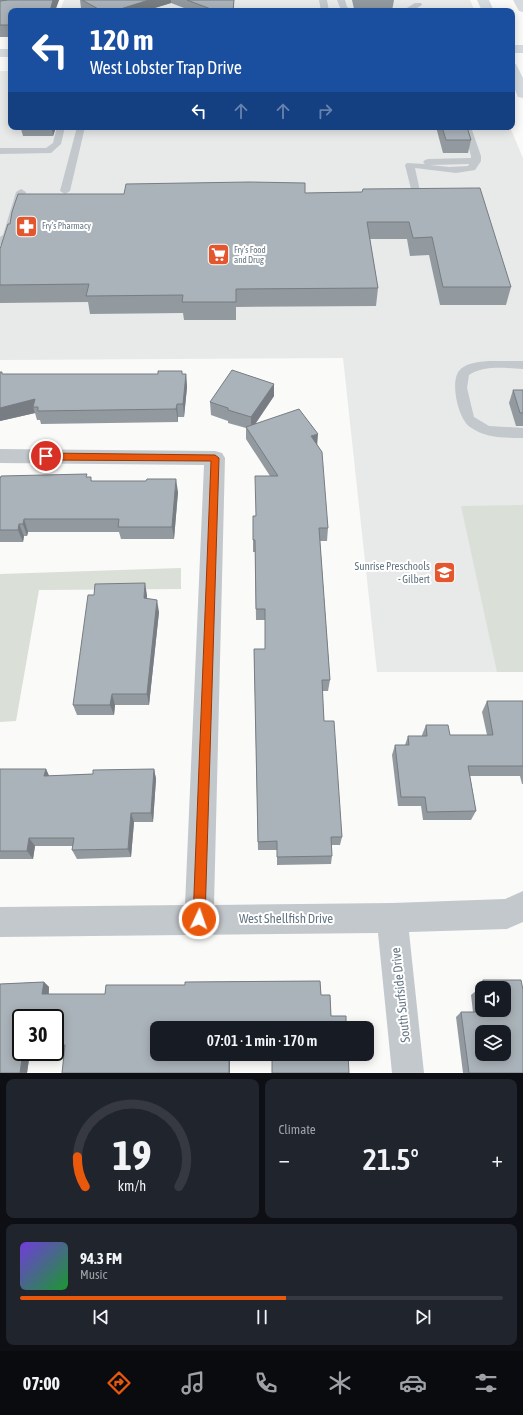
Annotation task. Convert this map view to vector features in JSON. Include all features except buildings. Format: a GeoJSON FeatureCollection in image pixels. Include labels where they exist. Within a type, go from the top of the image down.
{"type":"FeatureCollection","features":[{"type":"Feature","properties":{"kind":"main road"},"geometry":{"type":"LineString","coordinates":[[519,0],[523,9]]}},
{"type":"Feature","properties":{"kind":"main road"},"geometry":{"type":"LineString","coordinates":[[515,74],[523,94]]}},
{"type":"Feature","properties":{"kind":"street"},"geometry":{"type":"LineString","coordinates":[[0,456],[215,458],[199,919]]}},
{"type":"Feature","properties":{"kind":"street","name":"West Shellfish Drive"},"geometry":{"type":"LineString","coordinates":[[0,922],[392,918],[506,914],[523,906]]}},
{"type":"Feature","properties":{"kind":"street","name":"South Surfside Drive"},"geometry":{"type":"LineString","coordinates":[[392,918],[408,1073]]}},
{"type":"Feature","properties":{"kind":"lane"},"geometry":{"type":"LineString","coordinates":[[412,8],[418,5]]}},
{"type":"Feature","properties":{"kind":"lane"},"geometry":{"type":"LineString","coordinates":[[0,151],[48,151],[57,144],[60,130]]}},
{"type":"Feature","properties":{"kind":"lane"},"geometry":{"type":"LineString","coordinates":[[65,191],[80,130]]}},
{"type":"Feature","properties":{"kind":"lane"},"geometry":{"type":"LineString","coordinates":[[415,191],[410,164],[434,161],[476,161],[476,156],[468,130]]}},
{"type":"Feature","properties":{"kind":"lane"},"geometry":{"type":"LineString","coordinates":[[0,242],[8,236],[21,192]]}},
{"type":"Feature","properties":{"kind":"lane"},"geometry":{"type":"LineString","coordinates":[[523,365],[477,366],[464,372],[460,380],[468,419],[472,423],[491,432],[523,433]]}},
{"type":"Feature","properties":{"kind":"shaded area"},"geometry":{"type":"Polygon","coordinates":[[[64,0],[470,0],[474,8],[61,8],[64,0]]]}},
{"type":"Feature","properties":{"kind":"shaded area"},"geometry":{"type":"Polygon","coordinates":[[[0,71],[8,71],[8,130],[511,130],[523,158],[523,672],[377,672],[343,358],[0,360],[0,71]]]}},
{"type":"Feature","properties":{"kind":"shaded area"},"geometry":{"type":"Polygon","coordinates":[[[523,505],[523,672],[497,672],[461,506],[523,505]]]}},
{"type":"Feature","properties":{"kind":"shaded area"},"geometry":{"type":"Polygon","coordinates":[[[181,568],[181,589],[39,590],[16,721],[0,722],[0,574],[181,568]]]}},
{"type":"Feature","properties":{"kind":"place","name":"Fry's Pharmacy"},"geometry":{"type":"Point","coordinates":[26,226]}},
{"type":"Feature","properties":{"kind":"place","name":"Fry's Food and Drug"},"geometry":{"type":"Point","coordinates":[218,255]}},
{"type":"Feature","properties":{"kind":"place","name":"Sunrise Preschools - Gilbert"},"geometry":{"type":"Point","coordinates":[445,572]}},
{"type":"Feature","properties":{"kind":"route"},"geometry":{"type":"LineString","coordinates":[[46,456],[215,458],[199,919]]}}]}
